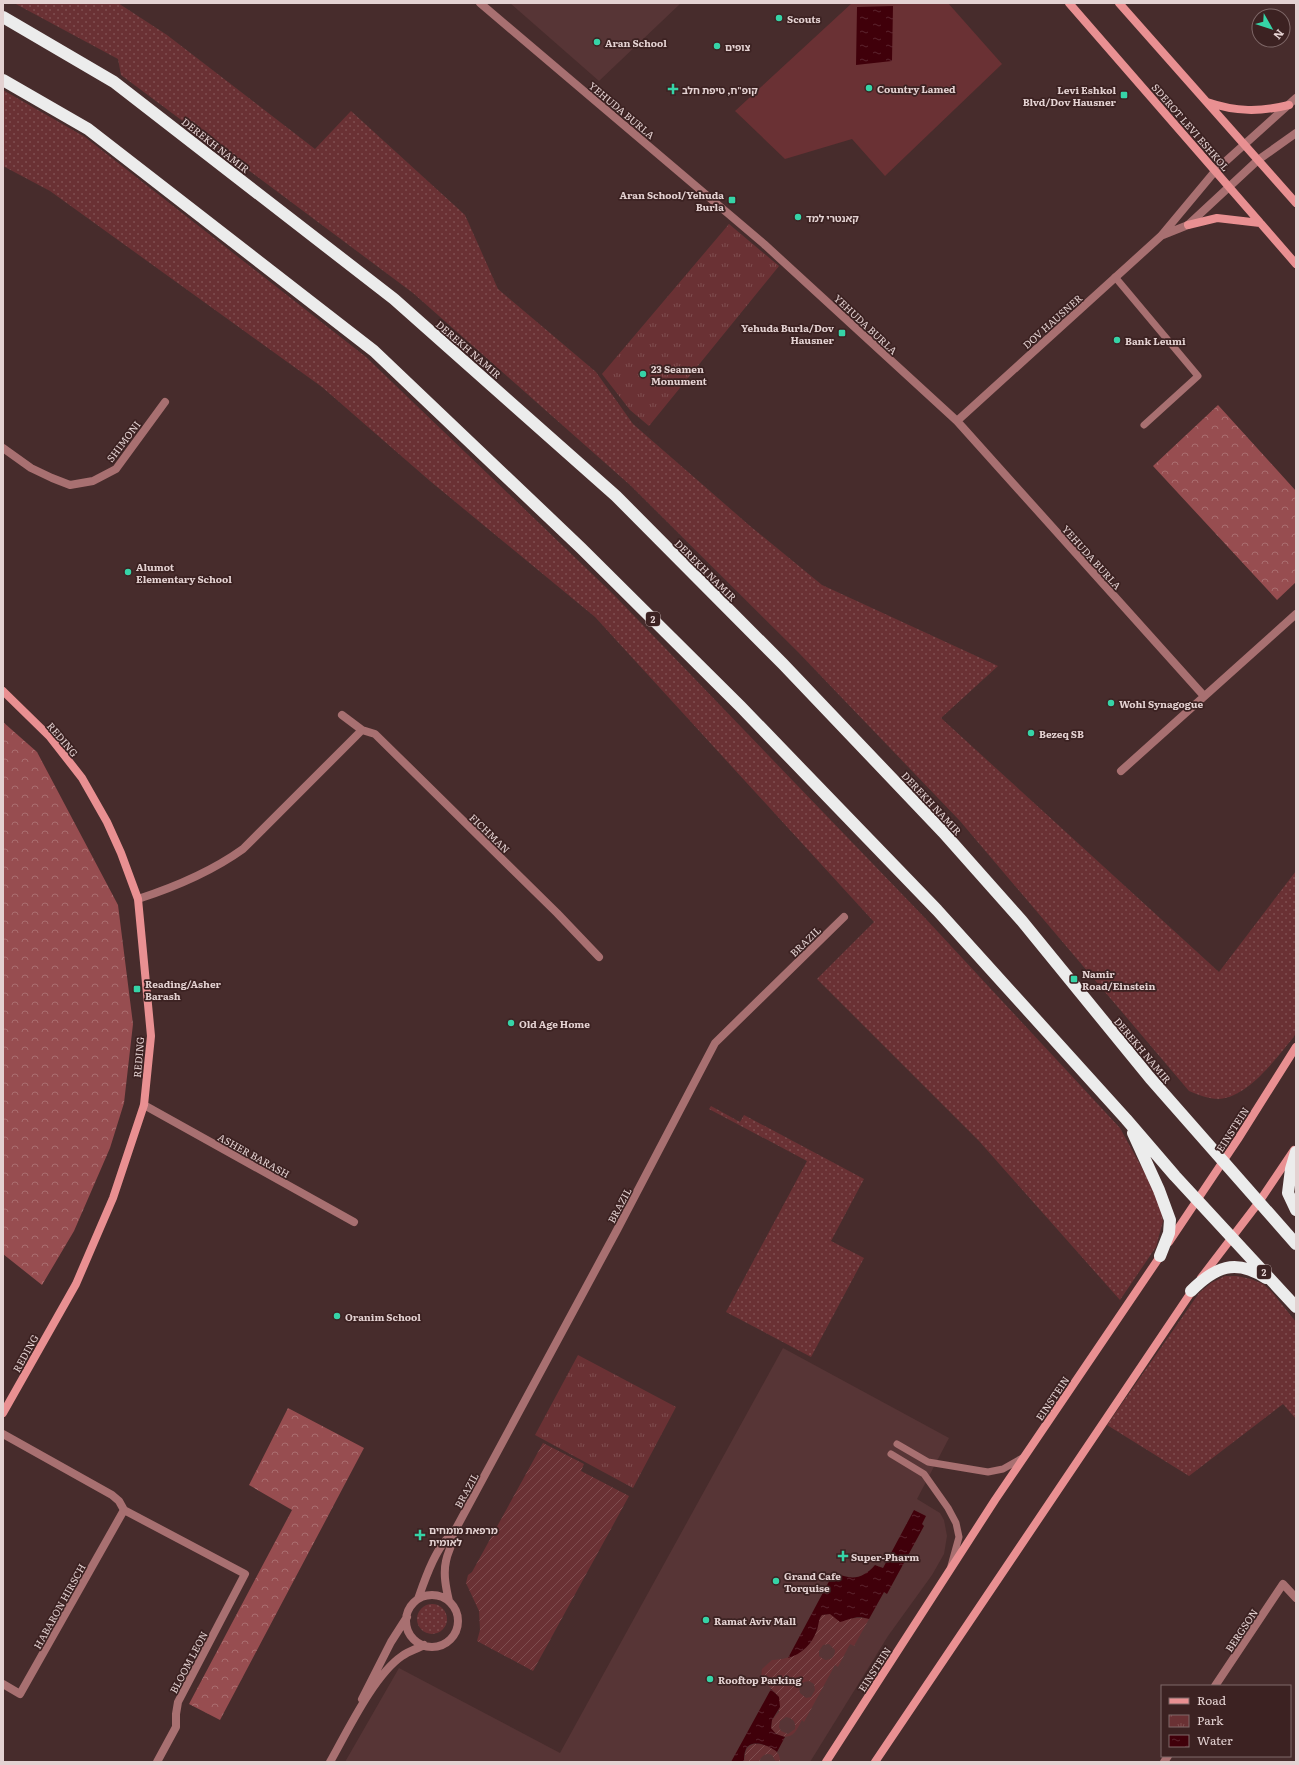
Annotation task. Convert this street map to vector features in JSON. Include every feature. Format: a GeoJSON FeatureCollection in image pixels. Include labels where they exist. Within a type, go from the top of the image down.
{"type":"FeatureCollection","features":[{"type":"Feature","properties":{"kind":"highway","name":"DEREKH NAMIR"},"geometry":{"type":"LineString","coordinates":[[3,17],[114,82],[394,299],[616,496],[783,664],[943,832],[1022,921],[1150,1078],[1296,1244]]}},
{"type":"Feature","properties":{"kind":"highway","name":"2"},"geometry":{"type":"LineString","coordinates":[[3,80],[88,129],[374,351],[581,548],[746,712],[937,910],[1126,1119],[1197,1200],[1232,1236],[1296,1307]]}},
{"type":"Feature","properties":{"kind":"highway"},"geometry":{"type":"LineString","coordinates":[[1126,1119],[1159,1190],[1170,1220],[1168,1233],[1160,1256]]}},
{"type":"Feature","properties":{"kind":"highway"},"geometry":{"type":"LineString","coordinates":[[1296,1152],[1291,1168],[1288,1193],[1296,1210]]}},
{"type":"Feature","properties":{"kind":"highway"},"geometry":{"type":"LineString","coordinates":[[1191,1291],[1212,1274],[1227,1267],[1236,1266],[1248,1269],[1277,1286]]}},
{"type":"Feature","properties":{"kind":"street","name":"YEHUDA BURLA"},"geometry":{"type":"LineString","coordinates":[[480,3],[764,244],[957,421],[1204,696]]}},
{"type":"Feature","properties":{"kind":"street","name":"SDEROT LEVI ESHKOL"},"geometry":{"type":"LineString","coordinates":[[1070,3],[1296,264]]}},
{"type":"Feature","properties":{"kind":"street"},"geometry":{"type":"LineString","coordinates":[[1119,3],[1296,202]]}},
{"type":"Feature","properties":{"kind":"street","name":"DOV HAUSNER"},"geometry":{"type":"LineString","coordinates":[[957,421],[1161,236],[1216,170],[1296,98]]}},
{"type":"Feature","properties":{"kind":"street"},"geometry":{"type":"LineString","coordinates":[[1207,102],[1224,108],[1253,111],[1270,110],[1289,105]]}},
{"type":"Feature","properties":{"kind":"street","name":"DOV HAUSNER"},"geometry":{"type":"LineString","coordinates":[[1161,236],[1188,225],[1258,160],[1296,133]]}},
{"type":"Feature","properties":{"kind":"street"},"geometry":{"type":"LineString","coordinates":[[1188,225],[1217,218],[1260,223]]}},
{"type":"Feature","properties":{"kind":"street","name":"SHIMONI"},"geometry":{"type":"LineString","coordinates":[[3,448],[31,468],[70,485],[93,482],[116,469],[165,402]]}},
{"type":"Feature","properties":{"kind":"street"},"geometry":{"type":"LineString","coordinates":[[1121,771],[1296,614]]}},
{"type":"Feature","properties":{"kind":"street","name":"REDING"},"geometry":{"type":"LineString","coordinates":[[3,691],[50,737],[82,778],[116,841],[138,899],[151,1036],[144,1105],[113,1198],[76,1284],[3,1413]]}},
{"type":"Feature","properties":{"kind":"street","name":"FICHMAN"},"geometry":{"type":"LineString","coordinates":[[342,715],[362,730],[375,734],[557,913],[599,957]]}},
{"type":"Feature","properties":{"kind":"street"},"geometry":{"type":"LineString","coordinates":[[138,899],[159,892],[205,872],[224,862],[243,849],[362,730]]}},
{"type":"Feature","properties":{"kind":"street","name":"BRAZIL"},"geometry":{"type":"LineString","coordinates":[[449,1601],[445,1585],[446,1561],[453,1544],[453,1534],[618,1230],[715,1043],[844,917]]}},
{"type":"Feature","properties":{"kind":"street","name":"EINSTEIN"},"geometry":{"type":"LineString","coordinates":[[826,1762],[1024,1456],[1223,1162],[1296,1046]]}},
{"type":"Feature","properties":{"kind":"street","name":"ASHER BARASH"},"geometry":{"type":"LineString","coordinates":[[144,1105],[354,1222]]}},
{"type":"Feature","properties":{"kind":"street"},"geometry":{"type":"LineString","coordinates":[[876,1762],[1191,1291],[1259,1202],[1296,1146]]}},
{"type":"Feature","properties":{"kind":"street"},"geometry":{"type":"LineString","coordinates":[[3,1434],[112,1495],[119,1501],[124,1510]]}},
{"type":"Feature","properties":{"kind":"street","name":"BLOOM LEON"},"geometry":{"type":"LineString","coordinates":[[124,1510],[245,1574],[178,1702],[176,1727],[157,1762]]}},
{"type":"Feature","properties":{"kind":"street","name":"HABARON HIRSCH"},"geometry":{"type":"LineString","coordinates":[[3,1684],[20,1694],[124,1510]]}},
{"type":"Feature","properties":{"kind":"street","name":"BRAZIL"},"geometry":{"type":"LineString","coordinates":[[418,1599],[426,1576],[446,1538],[453,1534]]}},
{"type":"Feature","properties":{"kind":"street","name":"BERGSON"},"geometry":{"type":"LineString","coordinates":[[1216,1685],[1283,1584],[1296,1598]]}},
{"type":"Feature","properties":{"kind":"street"},"geometry":{"type":"LineString","coordinates":[[359,1710],[364,1695],[391,1642],[409,1610],[418,1599],[425,1596],[434,1595],[449,1601],[454,1607],[458,1623],[456,1631],[451,1638],[444,1643],[436,1646],[424,1645],[417,1642],[408,1631],[407,1616]]}},
{"type":"Feature","properties":{"kind":"street"},"geometry":{"type":"LineString","coordinates":[[330,1762],[359,1710],[392,1664],[402,1656],[424,1645]]}},
{"type":"Feature","properties":{"kind":"lane"},"geometry":{"type":"LineString","coordinates":[[1115,277],[1198,376],[1144,425]]}},
{"type":"Feature","properties":{"kind":"lane"},"geometry":{"type":"LineString","coordinates":[[897,1444],[928,1462],[988,1472],[1004,1468],[1024,1456]]}},
{"type":"Feature","properties":{"kind":"lane"},"geometry":{"type":"LineString","coordinates":[[891,1454],[924,1474],[948,1508],[956,1523],[959,1537],[950,1570]]}},
{"type":"Feature","properties":{"kind":"shaded area","name":"Aran School"},"geometry":{"type":"Polygon","coordinates":[[[510,3],[681,3],[599,81],[510,3]]]}},
{"type":"Feature","properties":{"kind":"shaded area"},"geometry":{"type":"Polygon","coordinates":[[[783,1348],[949,1438],[917,1499],[940,1513],[944,1520],[947,1536],[944,1554],[932,1575],[888,1636],[810,1762],[345,1762],[399,1668],[560,1753],[783,1348]]]}},
{"type":"Feature","properties":{"kind":"green space"},"geometry":{"type":"Polygon","coordinates":[[[14,3],[118,3],[167,35],[315,149],[351,111],[465,215],[498,289],[596,372],[633,424],[750,526],[822,585],[998,666],[941,718],[1219,972],[1296,871],[1296,1033],[1270,1066],[1251,1084],[1230,1097],[1219,1099],[1211,1098],[1189,1091],[960,821],[798,652],[630,485],[413,293],[121,75],[118,59],[14,3]]]}},
{"type":"Feature","properties":{"kind":"green space","name":"Country Lamed"},"geometry":{"type":"Polygon","coordinates":[[[852,3],[948,3],[1002,64],[885,176],[852,139],[785,159],[735,111],[852,3]]]}},
{"type":"Feature","properties":{"kind":"green space"},"geometry":{"type":"Polygon","coordinates":[[[3,90],[85,137],[366,357],[613,594],[925,918],[1120,1128],[1159,1202],[1163,1221],[1156,1247],[1120,1300],[979,1141],[817,979],[874,922],[595,617],[430,481],[322,387],[50,191],[3,166],[3,90]]]}},
{"type":"Feature","properties":{"kind":"green space"},"geometry":{"type":"Polygon","coordinates":[[[729,224],[779,266],[649,426],[630,410],[602,374],[729,224]]]}},
{"type":"Feature","properties":{"kind":"green space"},"geometry":{"type":"Polygon","coordinates":[[[1218,405],[1296,491],[1296,582],[1277,600],[1153,466],[1218,405]]]}},
{"type":"Feature","properties":{"kind":"green space"},"geometry":{"type":"Polygon","coordinates":[[[3,722],[37,752],[118,905],[133,1024],[124,1103],[110,1148],[74,1231],[42,1285],[3,1254],[3,722]]]}},
{"type":"Feature","properties":{"kind":"green space"},"geometry":{"type":"Polygon","coordinates":[[[711,1106],[740,1122],[744,1115],[864,1179],[831,1241],[864,1258],[811,1357],[726,1312],[807,1161],[709,1109],[711,1106]]]}},
{"type":"Feature","properties":{"kind":"green space"},"geometry":{"type":"Polygon","coordinates":[[[1225,1276],[1237,1276],[1251,1279],[1263,1284],[1272,1292],[1296,1322],[1296,1419],[1283,1404],[1189,1476],[1107,1425],[1199,1293],[1211,1283],[1225,1276]]]}},
{"type":"Feature","properties":{"kind":"green space"},"geometry":{"type":"Polygon","coordinates":[[[578,1355],[676,1407],[633,1488],[535,1435],[578,1355]]]}},
{"type":"Feature","properties":{"kind":"green space"},"geometry":{"type":"Polygon","coordinates":[[[288,1408],[364,1448],[220,1720],[189,1704],[292,1510],[249,1485],[288,1408]]]}},
{"type":"Feature","properties":{"kind":"green space"},"geometry":{"type":"Polygon","coordinates":[[[543,1443],[584,1464],[581,1471],[629,1496],[533,1671],[477,1641],[480,1630],[479,1611],[466,1583],[468,1575],[472,1572],[543,1443]]]}},
{"type":"Feature","properties":{"kind":"green space"},"geometry":{"type":"Polygon","coordinates":[[[432,1604],[443,1608],[447,1619],[443,1630],[432,1634],[421,1630],[417,1619],[421,1608],[432,1604]]]}},
{"type":"Feature","properties":{"kind":"green space"},"geometry":{"type":"Polygon","coordinates":[[[830,1614],[839,1618],[869,1619],[854,1646],[850,1644],[838,1667],[835,1665],[804,1722],[802,1720],[793,1734],[784,1737],[775,1733],[771,1728],[772,1720],[779,1712],[779,1697],[761,1678],[762,1669],[772,1660],[793,1656],[805,1648],[814,1637],[822,1615],[830,1614]],[[829,1644],[823,1645],[819,1651],[819,1656],[825,1660],[833,1657],[835,1650],[829,1644]],[[809,1681],[804,1682],[799,1688],[800,1693],[806,1698],[811,1697],[815,1690],[814,1684],[809,1681]],[[786,1717],[780,1721],[779,1727],[781,1731],[788,1734],[795,1729],[795,1724],[792,1719],[786,1717]]]}},
{"type":"Feature","properties":{"kind":"green space"},"geometry":{"type":"Polygon","coordinates":[[[754,1744],[767,1746],[775,1750],[780,1757],[780,1762],[776,1762],[772,1755],[766,1754],[762,1756],[759,1762],[744,1762],[745,1753],[748,1747],[754,1744]]]}},
{"type":"Feature","properties":{"kind":"water"},"geometry":{"type":"Polygon","coordinates":[[[893,6],[892,61],[856,65],[857,7],[893,6]]]}},
{"type":"Feature","properties":{"kind":"water"},"geometry":{"type":"Polygon","coordinates":[[[914,1510],[926,1516],[922,1524],[924,1526],[887,1594],[884,1592],[869,1619],[857,1617],[840,1622],[830,1614],[822,1615],[815,1635],[806,1648],[798,1654],[788,1658],[834,1572],[846,1577],[856,1577],[866,1573],[875,1565],[883,1568],[914,1510]]]}},
{"type":"Feature","properties":{"kind":"water"},"geometry":{"type":"Polygon","coordinates":[[[771,1689],[779,1697],[780,1707],[772,1720],[771,1728],[776,1734],[785,1737],[777,1752],[770,1747],[761,1744],[752,1744],[746,1749],[744,1754],[744,1762],[731,1762],[771,1689]]]}},
{"type":"Feature","properties":{"kind":"place","name":"Scouts"},"geometry":{"type":"Point","coordinates":[779,18]}},
{"type":"Feature","properties":{"kind":"place","name":"Aran School"},"geometry":{"type":"Point","coordinates":[597,42]}},
{"type":"Feature","properties":{"kind":"place","name":"צופים"},"geometry":{"type":"Point","coordinates":[717,46]}},
{"type":"Feature","properties":{"kind":"place","name":"Country Lamed"},"geometry":{"type":"Point","coordinates":[869,88]}},
{"type":"Feature","properties":{"kind":"place","name":"קופ\"ח, טיפת חלב"},"geometry":{"type":"Point","coordinates":[673,89]}},
{"type":"Feature","properties":{"kind":"place","name":"Levi Eshkol Blvd/Dov Hausner"},"geometry":{"type":"Point","coordinates":[1124,95]}},
{"type":"Feature","properties":{"kind":"place","name":"Aran School/Yehuda Burla"},"geometry":{"type":"Point","coordinates":[732,200]}},
{"type":"Feature","properties":{"kind":"place","name":"קאנטרי למד"},"geometry":{"type":"Point","coordinates":[798,217]}},
{"type":"Feature","properties":{"kind":"place","name":"Yehuda Burla/Dov Hausner"},"geometry":{"type":"Point","coordinates":[842,333]}},
{"type":"Feature","properties":{"kind":"place","name":"Bank Leumi"},"geometry":{"type":"Point","coordinates":[1117,340]}},
{"type":"Feature","properties":{"kind":"place","name":"23 Seamen Monument"},"geometry":{"type":"Point","coordinates":[643,374]}},
{"type":"Feature","properties":{"kind":"place","name":"Alumot Elementary School"},"geometry":{"type":"Point","coordinates":[128,572]}},
{"type":"Feature","properties":{"kind":"place","name":"Wohl Synagogue"},"geometry":{"type":"Point","coordinates":[1111,703]}},
{"type":"Feature","properties":{"kind":"place","name":"Bezeq SB"},"geometry":{"type":"Point","coordinates":[1031,733]}},
{"type":"Feature","properties":{"kind":"place","name":"Namir Road/Einstein"},"geometry":{"type":"Point","coordinates":[1074,979]}},
{"type":"Feature","properties":{"kind":"place","name":"Reading/Asher Barash"},"geometry":{"type":"Point","coordinates":[137,989]}},
{"type":"Feature","properties":{"kind":"place","name":"Old Age Home"},"geometry":{"type":"Point","coordinates":[511,1023]}},
{"type":"Feature","properties":{"kind":"place","name":"Oranim School"},"geometry":{"type":"Point","coordinates":[337,1316]}},
{"type":"Feature","properties":{"kind":"place","name":"מרפאת מומחים לאומית"},"geometry":{"type":"Point","coordinates":[420,1535]}},
{"type":"Feature","properties":{"kind":"place","name":"Super-Pharm"},"geometry":{"type":"Point","coordinates":[843,1556]}},
{"type":"Feature","properties":{"kind":"place","name":"Grand Cafe Torquise"},"geometry":{"type":"Point","coordinates":[776,1581]}},
{"type":"Feature","properties":{"kind":"place","name":"Ramat Aviv Mall"},"geometry":{"type":"Point","coordinates":[706,1620]}},
{"type":"Feature","properties":{"kind":"place","name":"Rooftop Parking"},"geometry":{"type":"Point","coordinates":[710,1679]}}]}
